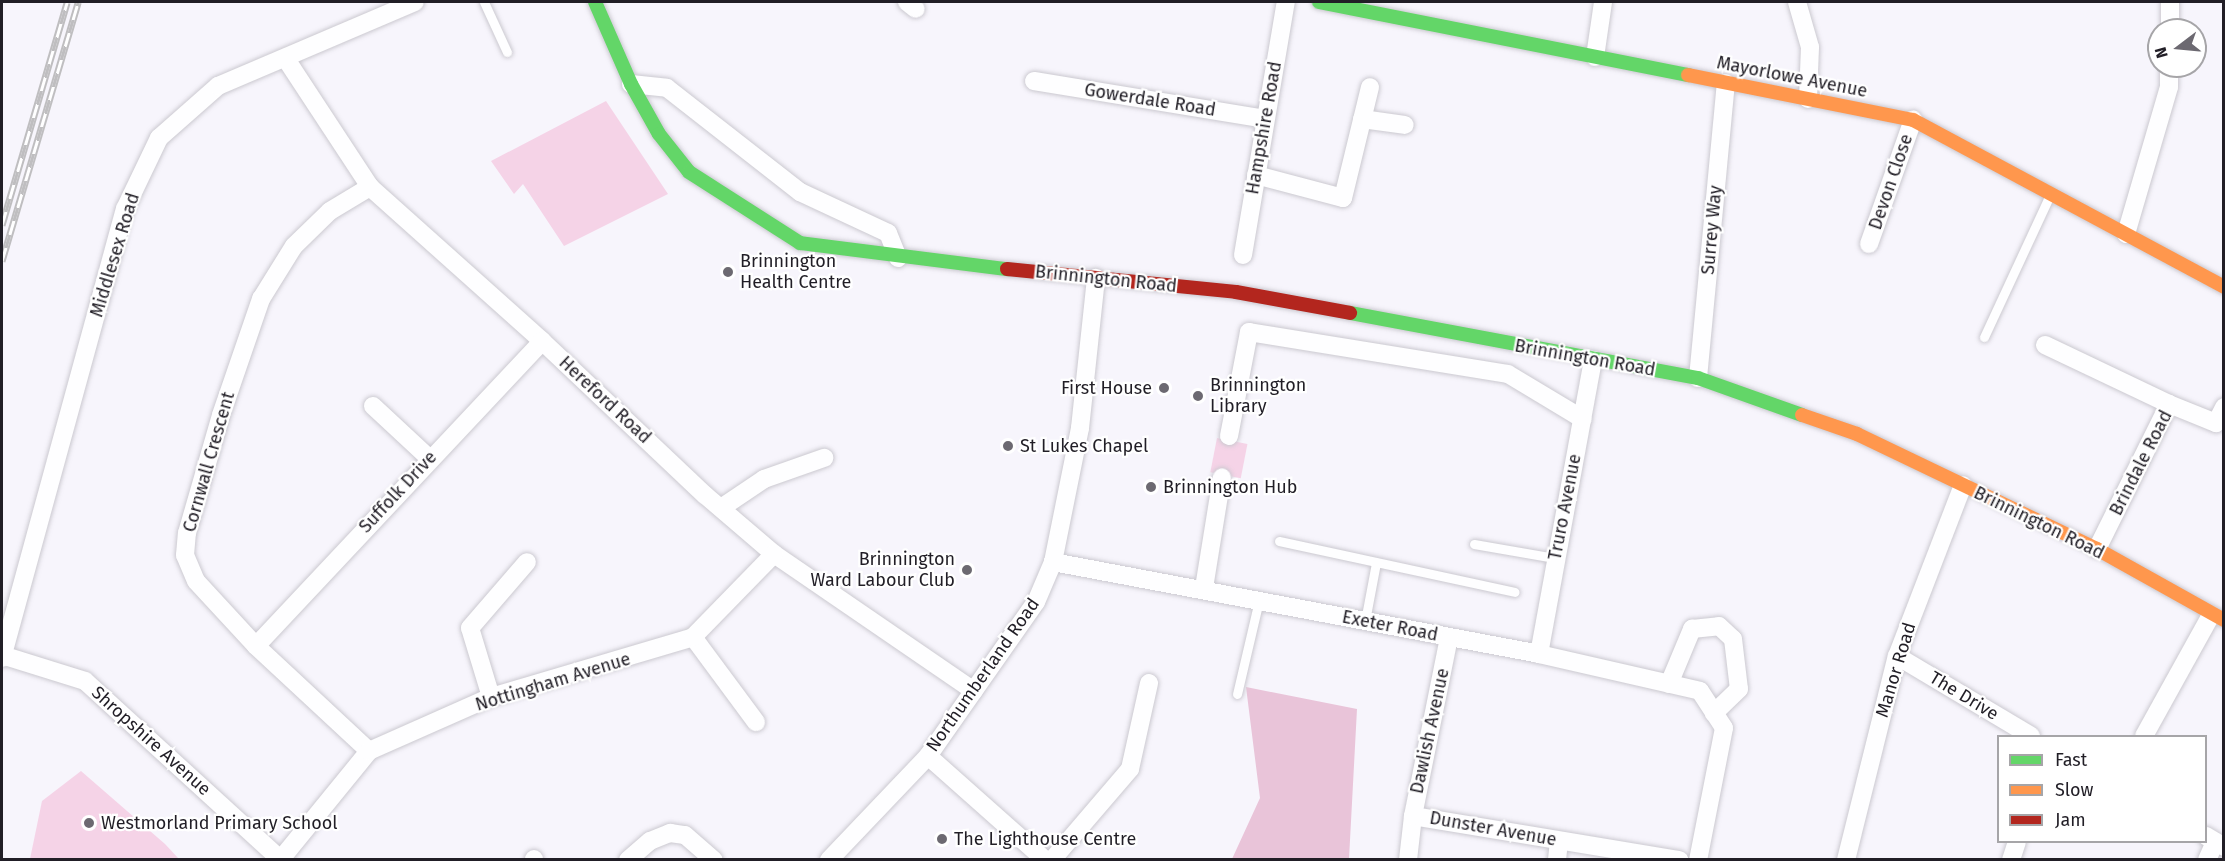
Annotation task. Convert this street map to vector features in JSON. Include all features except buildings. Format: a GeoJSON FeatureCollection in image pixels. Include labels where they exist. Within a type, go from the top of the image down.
{"type":"FeatureCollection","features":[{"type":"Feature","properties":{"kind":"street","name":"Brinnington Road"},"geometry":{"type":"LineString","coordinates":[[595,2],[632,84],[659,134],[689,172],[743,210],[800,243],[898,258],[1236,292],[1698,378],[1857,434],[2097,549],[2217,618]]}},
{"type":"Feature","properties":{"kind":"street","name":"Hampshire Road"},"geometry":{"type":"LineString","coordinates":[[1243,255],[1286,2]]}},
{"type":"Feature","properties":{"kind":"street","name":"Mayorlowe Avenue"},"geometry":{"type":"LineString","coordinates":[[1318,2],[1913,120],[2223,286]]}},
{"type":"Feature","properties":{"kind":"street"},"geometry":{"type":"LineString","coordinates":[[1595,57],[1603,2]]}},
{"type":"Feature","properties":{"kind":"street"},"geometry":{"type":"LineString","coordinates":[[1797,2],[1810,48],[1808,99]]}},
{"type":"Feature","properties":{"kind":"street"},"geometry":{"type":"LineString","coordinates":[[2170,2],[2170,18]]}},
{"type":"Feature","properties":{"kind":"street","name":"Middlesex Road"},"geometry":{"type":"LineString","coordinates":[[2,656],[130,199],[159,138],[218,86],[286,59],[405,3]]}},
{"type":"Feature","properties":{"kind":"street","name":"Hereford Road"},"geometry":{"type":"LineString","coordinates":[[286,59],[370,187],[774,554],[974,691]]}},
{"type":"Feature","properties":{"kind":"street"},"geometry":{"type":"LineString","coordinates":[[2126,234],[2169,87],[2169,78]]}},
{"type":"Feature","properties":{"kind":"street","name":"Gowerdale Road"},"geometry":{"type":"LineString","coordinates":[[1034,81],[1265,119]]}},
{"type":"Feature","properties":{"kind":"street","name":"Surrey Way"},"geometry":{"type":"LineString","coordinates":[[1698,378],[1726,83]]}},
{"type":"Feature","properties":{"kind":"street"},"geometry":{"type":"LineString","coordinates":[[632,84],[667,88],[800,192],[888,233],[898,258]]}},
{"type":"Feature","properties":{"kind":"street"},"geometry":{"type":"LineString","coordinates":[[1256,175],[1343,198],[1370,87]]}},
{"type":"Feature","properties":{"kind":"street"},"geometry":{"type":"LineString","coordinates":[[1362,119],[1405,125]]}},
{"type":"Feature","properties":{"kind":"street","name":"Devon Close"},"geometry":{"type":"LineString","coordinates":[[1869,244],[1913,120]]}},
{"type":"Feature","properties":{"kind":"street","name":"Cornwall Crescent"},"geometry":{"type":"LineString","coordinates":[[369,751],[256,646],[196,580],[185,555],[187,533],[261,299],[294,246],[330,211],[370,187]]}},
{"type":"Feature","properties":{"kind":"street","name":"Northumberland Road"},"geometry":{"type":"LineString","coordinates":[[829,860],[928,756],[1036,602],[1053,561],[1080,428],[1096,278]]}},
{"type":"Feature","properties":{"kind":"street"},"geometry":{"type":"LineString","coordinates":[[1229,436],[1249,332],[1508,374],[1583,419]]}},
{"type":"Feature","properties":{"kind":"street","name":"Suffolk Drive"},"geometry":{"type":"LineString","coordinates":[[256,646],[429,458],[542,341]]}},
{"type":"Feature","properties":{"kind":"street"},"geometry":{"type":"LineString","coordinates":[[2045,345],[2169,404]]}},
{"type":"Feature","properties":{"kind":"street","name":"Truro Avenue"},"geometry":{"type":"LineString","coordinates":[[1539,654],[1593,360]]}},
{"type":"Feature","properties":{"kind":"street","name":"Brindale Road"},"geometry":{"type":"LineString","coordinates":[[2097,549],[2169,404],[2216,423],[2223,407]]}},
{"type":"Feature","properties":{"kind":"street"},"geometry":{"type":"LineString","coordinates":[[373,406],[429,458]]}},
{"type":"Feature","properties":{"kind":"street"},"geometry":{"type":"LineString","coordinates":[[721,508],[764,479],[824,458]]}},
{"type":"Feature","properties":{"kind":"street"},"geometry":{"type":"LineString","coordinates":[[1204,588],[1222,477]]}},
{"type":"Feature","properties":{"kind":"street","name":"Manor Road"},"geometry":{"type":"LineString","coordinates":[[1846,860],[1897,656],[1963,485]]}},
{"type":"Feature","properties":{"kind":"street","name":"Nottingham Avenue"},"geometry":{"type":"LineString","coordinates":[[281,860],[369,751],[491,697],[693,637],[774,554]]}},
{"type":"Feature","properties":{"kind":"street","name":"Exeter Road"},"geometry":{"type":"LineString","coordinates":[[1053,561],[1204,588],[1539,654],[1700,691],[1714,713]]}},
{"type":"Feature","properties":{"kind":"street"},"geometry":{"type":"LineString","coordinates":[[491,697],[470,628],[527,562]]}},
{"type":"Feature","properties":{"kind":"street"},"geometry":{"type":"LineString","coordinates":[[2145,735],[2217,618]]}},
{"type":"Feature","properties":{"kind":"street"},"geometry":{"type":"LineString","coordinates":[[1669,684],[1692,629],[1719,626],[1733,639],[1738,688],[1714,713],[1724,728],[1698,860]]}},
{"type":"Feature","properties":{"kind":"street"},"geometry":{"type":"LineString","coordinates":[[693,637],[756,722]]}},
{"type":"Feature","properties":{"kind":"street","name":"Dawlish Avenue"},"geometry":{"type":"LineString","coordinates":[[1408,860],[1413,816],[1449,638]]}},
{"type":"Feature","properties":{"kind":"street","name":"Shropshire Avenue"},"geometry":{"type":"LineString","coordinates":[[2,656],[85,681],[281,860]]}},
{"type":"Feature","properties":{"kind":"street","name":"The Drive"},"geometry":{"type":"LineString","coordinates":[[1897,656],[2029,735]]}},
{"type":"Feature","properties":{"kind":"street"},"geometry":{"type":"LineString","coordinates":[[1052,860],[1130,769],[1149,683]]}},
{"type":"Feature","properties":{"kind":"street"},"geometry":{"type":"LineString","coordinates":[[928,756],[1045,860]]}},
{"type":"Feature","properties":{"kind":"street","name":"Dunster Avenue"},"geometry":{"type":"LineString","coordinates":[[1413,816],[1679,860]]}},
{"type":"Feature","properties":{"kind":"street"},"geometry":{"type":"LineString","coordinates":[[628,860],[650,841],[670,833],[685,835],[714,860]]}},
{"type":"Feature","properties":{"kind":"street"},"geometry":{"type":"LineString","coordinates":[[1557,860],[1559,841]]}},
{"type":"Feature","properties":{"kind":"street"},"geometry":{"type":"LineString","coordinates":[[2207,860],[2215,842]]}},
{"type":"Feature","properties":{"kind":"street"},"geometry":{"type":"LineString","coordinates":[[2011,860],[2017,843]]}},
{"type":"Feature","properties":{"kind":"lane"},"geometry":{"type":"LineString","coordinates":[[484,2],[507,52]]}},
{"type":"Feature","properties":{"kind":"lane"},"geometry":{"type":"LineString","coordinates":[[1984,337],[2051,194]]}},
{"type":"Feature","properties":{"kind":"lane"},"geometry":{"type":"LineString","coordinates":[[1280,541],[1515,592]]}},
{"type":"Feature","properties":{"kind":"lane"},"geometry":{"type":"LineString","coordinates":[[1474,544],[1555,558]]}},
{"type":"Feature","properties":{"kind":"lane"},"geometry":{"type":"LineString","coordinates":[[1365,621],[1376,563]]}},
{"type":"Feature","properties":{"kind":"lane"},"geometry":{"type":"LineString","coordinates":[[1237,694],[1258,600]]}},
{"type":"Feature","properties":{"kind":"shaded area"},"geometry":{"type":"Polygon","coordinates":[[[606,101],[668,194],[564,246],[523,184],[514,194],[491,161],[606,101]]]}},
{"type":"Feature","properties":{"kind":"shaded area"},"geometry":{"type":"Polygon","coordinates":[[[1217,438],[1247,444],[1241,478],[1210,472],[1217,438]]]}},
{"type":"Feature","properties":{"kind":"shaded area"},"geometry":{"type":"Polygon","coordinates":[[[1246,687],[1357,709],[1349,859],[1232,859],[1260,798],[1246,687]]]}},
{"type":"Feature","properties":{"kind":"shaded area","name":"Westmorland Primary School"},"geometry":{"type":"Polygon","coordinates":[[[81,771],[165,844],[179,859],[30,859],[42,801],[81,771]]]}},
{"type":"Feature","properties":{"kind":"railway"},"geometry":{"type":"LineString","coordinates":[[2,225],[67,2]]}},
{"type":"Feature","properties":{"kind":"railway"},"geometry":{"type":"LineString","coordinates":[[2,261],[78,2]]}},
{"type":"Feature","properties":{"kind":"traffic: fast"},"geometry":{"type":"LineString","coordinates":[[595,2],[631,84],[659,134],[689,172],[800,243],[1007,269]]}},
{"type":"Feature","properties":{"kind":"traffic: fast"},"geometry":{"type":"LineString","coordinates":[[1319,2],[1688,75]]}},
{"type":"Feature","properties":{"kind":"traffic: fast"},"geometry":{"type":"LineString","coordinates":[[1350,313],[1698,378],[1802,415]]}},
{"type":"Feature","properties":{"kind":"traffic: slow"},"geometry":{"type":"LineString","coordinates":[[1688,75],[1913,120],[2224,287]]}},
{"type":"Feature","properties":{"kind":"traffic: slow"},"geometry":{"type":"LineString","coordinates":[[1802,415],[1857,434],[2097,549],[2224,620]]}},
{"type":"Feature","properties":{"kind":"traffic: jam"},"geometry":{"type":"LineString","coordinates":[[1007,269],[1236,292],[1350,313]]}},
{"type":"Feature","properties":{"kind":"place","name":"Brinnington Health Centre"},"geometry":{"type":"Point","coordinates":[728,272]}},
{"type":"Feature","properties":{"kind":"place","name":"First House"},"geometry":{"type":"Point","coordinates":[1164,388]}},
{"type":"Feature","properties":{"kind":"place","name":"Brinnington Library"},"geometry":{"type":"Point","coordinates":[1198,396]}},
{"type":"Feature","properties":{"kind":"place","name":"St Lukes Chapel"},"geometry":{"type":"Point","coordinates":[1008,446]}},
{"type":"Feature","properties":{"kind":"place","name":"Brinnington Hub"},"geometry":{"type":"Point","coordinates":[1151,487]}},
{"type":"Feature","properties":{"kind":"place","name":"Brinnington Ward Labour Club"},"geometry":{"type":"Point","coordinates":[967,570]}},
{"type":"Feature","properties":{"kind":"place","name":"Westmorland Primary School"},"geometry":{"type":"Point","coordinates":[89,823]}},
{"type":"Feature","properties":{"kind":"place","name":"The Lighthouse Centre"},"geometry":{"type":"Point","coordinates":[942,839]}}]}
